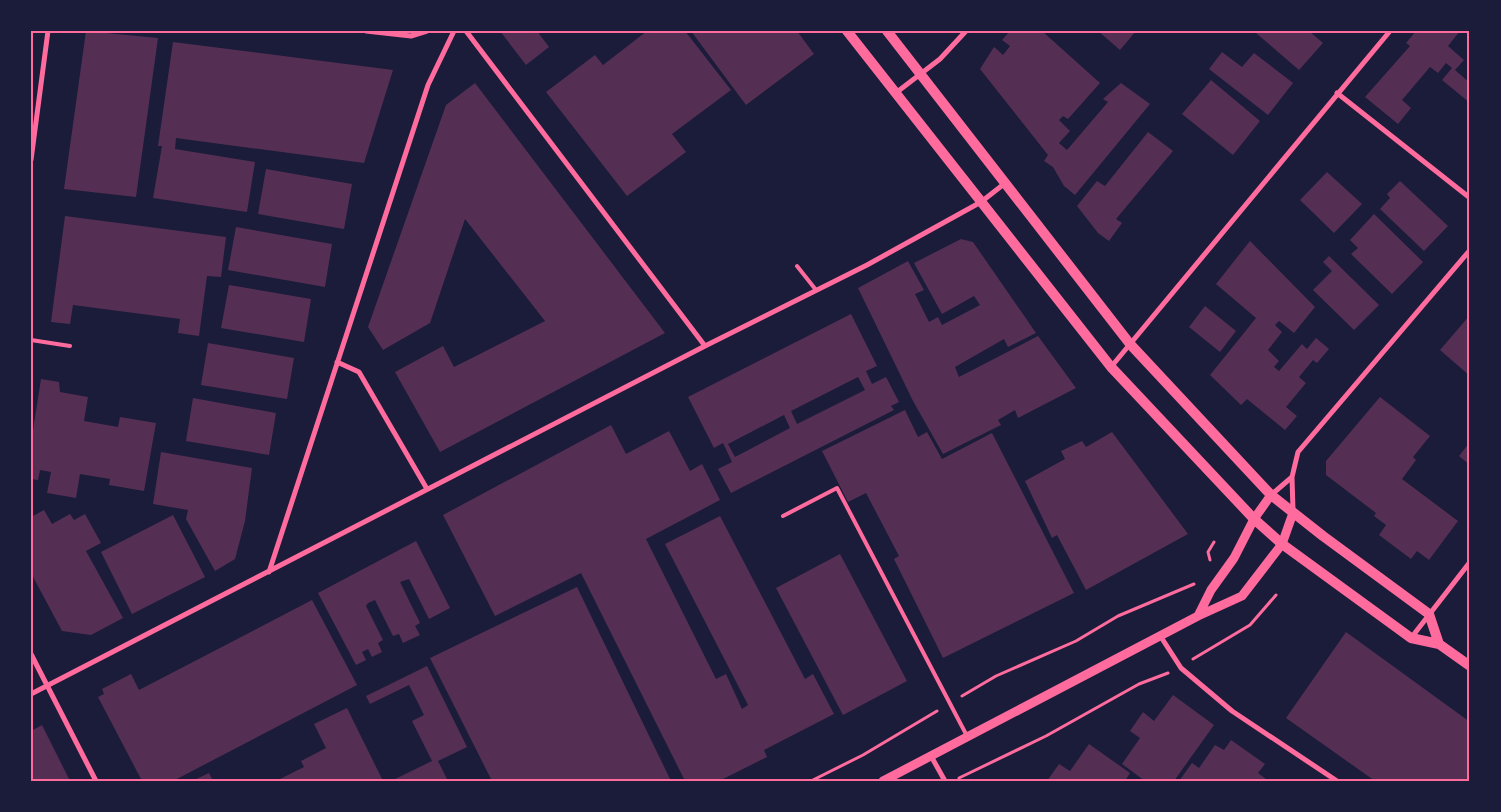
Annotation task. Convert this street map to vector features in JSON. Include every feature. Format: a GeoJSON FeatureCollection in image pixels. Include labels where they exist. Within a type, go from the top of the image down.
{"type":"FeatureCollection","features":[{"type":"Feature","properties":{"kind":"main road"},"geometry":{"type":"LineString","coordinates":[[847,31],[1112,367],[1254,519],[1282,544],[1411,638],[1440,644],[1470,666]]}},
{"type":"Feature","properties":{"kind":"main road"},"geometry":{"type":"LineString","coordinates":[[887,31],[1130,344],[1271,495],[1429,614],[1440,644]]}},
{"type":"Feature","properties":{"kind":"street"},"geometry":{"type":"LineString","coordinates":[[31,160],[48,31]]}},
{"type":"Feature","properties":{"kind":"street"},"geometry":{"type":"LineString","coordinates":[[366,31],[411,36],[427,31]]}},
{"type":"Feature","properties":{"kind":"street"},"geometry":{"type":"LineString","coordinates":[[269,572],[428,85],[454,31]]}},
{"type":"Feature","properties":{"kind":"street"},"geometry":{"type":"LineString","coordinates":[[466,31],[705,346]]}},
{"type":"Feature","properties":{"kind":"street"},"geometry":{"type":"LineString","coordinates":[[896,92],[940,59],[966,31]]}},
{"type":"Feature","properties":{"kind":"street"},"geometry":{"type":"LineString","coordinates":[[1112,367],[1390,31]]}},
{"type":"Feature","properties":{"kind":"street"},"geometry":{"type":"LineString","coordinates":[[1337,93],[1470,198]]}},
{"type":"Feature","properties":{"kind":"street"},"geometry":{"type":"LineString","coordinates":[[31,694],[705,346],[867,265],[981,202],[1004,184]]}},
{"type":"Feature","properties":{"kind":"street"},"geometry":{"type":"LineString","coordinates":[[883,781],[1198,616],[1242,596],[1282,544],[1293,513],[1292,477],[1298,452],[1470,250]]}},
{"type":"Feature","properties":{"kind":"street"},"geometry":{"type":"LineString","coordinates":[[337,362],[359,372],[427,489]]}},
{"type":"Feature","properties":{"kind":"street"},"geometry":{"type":"LineString","coordinates":[[1198,616],[1211,590],[1234,558],[1254,519],[1271,495],[1292,477]]}},
{"type":"Feature","properties":{"kind":"street"},"geometry":{"type":"LineString","coordinates":[[1411,638],[1470,562]]}},
{"type":"Feature","properties":{"kind":"street"},"geometry":{"type":"LineString","coordinates":[[1161,637],[1180,666],[1232,711],[1337,781]]}},
{"type":"Feature","properties":{"kind":"street"},"geometry":{"type":"LineString","coordinates":[[31,654],[96,781]]}},
{"type":"Feature","properties":{"kind":"street"},"geometry":{"type":"LineString","coordinates":[[932,756],[945,781]]}},
{"type":"Feature","properties":{"kind":"lane"},"geometry":{"type":"LineString","coordinates":[[797,266],[816,290]]}},
{"type":"Feature","properties":{"kind":"lane"},"geometry":{"type":"LineString","coordinates":[[31,340],[70,346]]}},
{"type":"Feature","properties":{"kind":"lane"},"geometry":{"type":"LineString","coordinates":[[783,516],[837,488],[967,737]]}},
{"type":"Feature","properties":{"kind":"path"},"geometry":{"type":"LineString","coordinates":[[1210,561],[1208,552],[1214,542]]}},
{"type":"Feature","properties":{"kind":"path"},"geometry":{"type":"LineString","coordinates":[[811,781],[863,755],[996,676],[1076,641],[1118,616],[1195,584]]}},
{"type":"Feature","properties":{"kind":"path"},"geometry":{"type":"LineString","coordinates":[[954,781],[1046,736],[1139,684],[1163,676],[1250,625],[1276,595]]}},
{"type":"Feature","properties":{"kind":"building"},"geometry":{"type":"Polygon","coordinates":[[[86,31],[158,38],[136,197],[64,189],[86,31]]]}},
{"type":"Feature","properties":{"kind":"building"},"geometry":{"type":"Polygon","coordinates":[[[500,31],[537,31],[549,47],[526,65],[500,31]]]}},
{"type":"Feature","properties":{"kind":"building"},"geometry":{"type":"Polygon","coordinates":[[[647,31],[685,31],[731,90],[672,134],[686,152],[627,196],[546,92],[595,55],[603,65],[647,31]]]}},
{"type":"Feature","properties":{"kind":"building"},"geometry":{"type":"Polygon","coordinates":[[[691,31],[797,31],[814,54],[746,105],[691,31]]]}},
{"type":"Feature","properties":{"kind":"building"},"geometry":{"type":"Polygon","coordinates":[[[1010,31],[1042,31],[1100,83],[1068,119],[1063,116],[1059,120],[1070,131],[1059,143],[1067,150],[1108,102],[1103,99],[1121,83],[1150,104],[1075,195],[1064,186],[1053,167],[1044,161],[1048,155],[980,69],[994,47],[1003,55],[1010,46],[1002,40],[1010,31]]]}},
{"type":"Feature","properties":{"kind":"building"},"geometry":{"type":"Polygon","coordinates":[[[1098,31],[1136,31],[1120,50],[1098,31]]]}},
{"type":"Feature","properties":{"kind":"building"},"geometry":{"type":"Polygon","coordinates":[[[1257,31],[1309,31],[1323,43],[1299,70],[1256,33],[1257,31]]]}},
{"type":"Feature","properties":{"kind":"building"},"geometry":{"type":"Polygon","coordinates":[[[1416,31],[1460,31],[1448,46],[1464,60],[1455,70],[1470,83],[1470,103],[1442,80],[1452,68],[1446,63],[1438,73],[1430,67],[1402,100],[1411,108],[1398,124],[1365,97],[1410,46],[1406,43],[1416,31]]]}},
{"type":"Feature","properties":{"kind":"building"},"geometry":{"type":"Polygon","coordinates":[[[173,42],[393,70],[364,163],[176,138],[175,149],[255,162],[247,212],[153,198],[162,146],[158,146],[173,42]]]}},
{"type":"Feature","properties":{"kind":"building"},"geometry":{"type":"Polygon","coordinates":[[[1222,52],[1242,67],[1254,53],[1293,83],[1268,115],[1209,69],[1222,52]]]}},
{"type":"Feature","properties":{"kind":"building"},"geometry":{"type":"Polygon","coordinates":[[[1211,80],[1260,121],[1233,155],[1182,114],[1211,80]]]}},
{"type":"Feature","properties":{"kind":"building"},"geometry":{"type":"Polygon","coordinates":[[[475,83],[665,333],[440,452],[395,372],[443,346],[454,367],[545,321],[465,219],[430,323],[383,350],[368,327],[446,105],[475,83]]]}},
{"type":"Feature","properties":{"kind":"building"},"geometry":{"type":"Polygon","coordinates":[[[1148,132],[1173,151],[1116,219],[1122,223],[1109,241],[1098,233],[1077,206],[1097,181],[1105,186],[1148,132]]]}},
{"type":"Feature","properties":{"kind":"building"},"geometry":{"type":"Polygon","coordinates":[[[266,169],[352,184],[344,229],[258,214],[266,169]]]}},
{"type":"Feature","properties":{"kind":"building"},"geometry":{"type":"Polygon","coordinates":[[[1327,172],[1362,204],[1334,233],[1300,200],[1327,172]]]}},
{"type":"Feature","properties":{"kind":"building"},"geometry":{"type":"Polygon","coordinates":[[[1400,181],[1448,226],[1424,251],[1380,209],[1390,198],[1387,194],[1400,181]]]}},
{"type":"Feature","properties":{"kind":"building"},"geometry":{"type":"Polygon","coordinates":[[[1374,214],[1423,262],[1392,294],[1351,254],[1358,248],[1350,240],[1374,214]]]}},
{"type":"Feature","properties":{"kind":"building"},"geometry":{"type":"Polygon","coordinates":[[[65,216],[226,237],[221,277],[207,276],[199,336],[178,333],[180,319],[73,305],[70,324],[51,322],[65,216]]]}},
{"type":"Feature","properties":{"kind":"building"},"geometry":{"type":"Polygon","coordinates":[[[236,227],[332,244],[325,287],[228,270],[236,227]]]}},
{"type":"Feature","properties":{"kind":"building"},"geometry":{"type":"Polygon","coordinates":[[[961,239],[973,242],[1036,333],[1008,347],[1004,339],[955,367],[959,377],[1038,336],[1076,388],[1018,418],[1015,410],[998,420],[1001,425],[943,454],[913,401],[858,288],[908,261],[924,290],[915,294],[929,322],[938,317],[942,325],[980,305],[974,296],[942,314],[914,263],[961,239]]]}},
{"type":"Feature","properties":{"kind":"building"},"geometry":{"type":"Polygon","coordinates":[[[1250,241],[1315,307],[1294,333],[1279,321],[1275,325],[1282,332],[1268,350],[1279,361],[1274,367],[1279,371],[1302,344],[1307,349],[1316,338],[1329,349],[1317,363],[1313,360],[1299,377],[1306,383],[1286,407],[1297,416],[1285,430],[1247,399],[1241,405],[1210,375],[1256,318],[1216,284],[1250,241]]]}},
{"type":"Feature","properties":{"kind":"building"},"geometry":{"type":"Polygon","coordinates":[[[1329,256],[1379,305],[1354,330],[1313,290],[1332,271],[1323,262],[1329,256]]]}},
{"type":"Feature","properties":{"kind":"building"},"geometry":{"type":"Polygon","coordinates":[[[229,285],[311,299],[304,342],[221,328],[229,285]]]}},
{"type":"Feature","properties":{"kind":"building"},"geometry":{"type":"Polygon","coordinates":[[[1205,306],[1236,331],[1220,352],[1189,327],[1205,306]]]}},
{"type":"Feature","properties":{"kind":"building"},"geometry":{"type":"Polygon","coordinates":[[[851,314],[877,366],[866,371],[872,384],[886,377],[899,402],[891,406],[894,410],[731,493],[718,469],[732,462],[723,443],[714,448],[688,397],[851,314]],[[858,377],[791,411],[797,424],[865,390],[858,377]],[[784,415],[728,444],[735,457],[790,428],[784,415]]]}},
{"type":"Feature","properties":{"kind":"building"},"geometry":{"type":"Polygon","coordinates":[[[1470,315],[1470,376],[1440,350],[1470,315]]]}},
{"type":"Feature","properties":{"kind":"building"},"geometry":{"type":"Polygon","coordinates":[[[208,343],[294,358],[287,399],[201,385],[208,343]]]}},
{"type":"Feature","properties":{"kind":"building"},"geometry":{"type":"Polygon","coordinates":[[[41,379],[59,382],[60,392],[88,397],[84,421],[118,427],[120,417],[156,423],[144,491],[109,485],[110,479],[80,474],[76,498],[47,493],[51,472],[40,470],[38,480],[31,479],[31,443],[41,379]]]}},
{"type":"Feature","properties":{"kind":"building"},"geometry":{"type":"Polygon","coordinates":[[[1380,397],[1430,436],[1413,457],[1416,460],[1402,479],[1458,521],[1429,560],[1417,551],[1411,559],[1379,535],[1386,525],[1374,516],[1376,513],[1326,475],[1326,461],[1380,397]]]}},
{"type":"Feature","properties":{"kind":"building"},"geometry":{"type":"Polygon","coordinates":[[[193,398],[276,413],[269,455],[186,441],[193,398]]]}},
{"type":"Feature","properties":{"kind":"building"},"geometry":{"type":"Polygon","coordinates":[[[905,410],[918,437],[927,432],[942,459],[992,433],[1074,593],[943,658],[894,559],[899,556],[866,493],[848,502],[822,451],[905,410]]]}},
{"type":"Feature","properties":{"kind":"building"},"geometry":{"type":"Polygon","coordinates":[[[611,425],[626,454],[669,431],[690,471],[702,464],[720,500],[646,539],[716,679],[726,674],[742,709],[748,705],[665,544],[720,516],[805,679],[813,674],[834,714],[764,750],[767,757],[719,781],[685,781],[581,573],[495,616],[443,515],[611,425]]]}},
{"type":"Feature","properties":{"kind":"building"},"geometry":{"type":"Polygon","coordinates":[[[1112,432],[1188,534],[1086,590],[1057,535],[1052,538],[1025,481],[1065,459],[1061,451],[1082,441],[1086,447],[1112,432]]]}},
{"type":"Feature","properties":{"kind":"building"},"geometry":{"type":"Polygon","coordinates":[[[1470,442],[1470,465],[1459,456],[1470,442]]]}},
{"type":"Feature","properties":{"kind":"building"},"geometry":{"type":"Polygon","coordinates":[[[161,452],[252,468],[245,521],[235,559],[215,571],[186,519],[188,510],[153,504],[161,452]]]}},
{"type":"Feature","properties":{"kind":"building"},"geometry":{"type":"Polygon","coordinates":[[[44,510],[52,524],[70,514],[74,520],[85,514],[101,543],[86,551],[123,618],[91,635],[62,631],[31,573],[31,517],[44,510]]]}},
{"type":"Feature","properties":{"kind":"building"},"geometry":{"type":"Polygon","coordinates":[[[173,515],[205,577],[132,614],[101,552],[173,515]]]}},
{"type":"Feature","properties":{"kind":"building"},"geometry":{"type":"Polygon","coordinates":[[[416,541],[450,608],[429,619],[409,579],[400,582],[420,623],[415,626],[420,635],[403,643],[399,634],[393,636],[375,600],[368,603],[366,606],[383,640],[378,643],[382,652],[372,657],[368,649],[362,652],[366,660],[356,665],[318,593],[416,541]]]}},
{"type":"Feature","properties":{"kind":"building"},"geometry":{"type":"Polygon","coordinates":[[[840,554],[907,681],[843,715],[776,588],[840,554]]]}},
{"type":"Feature","properties":{"kind":"building"},"geometry":{"type":"Polygon","coordinates":[[[577,587],[671,781],[492,781],[430,658],[577,587]]]}},
{"type":"Feature","properties":{"kind":"building"},"geometry":{"type":"Polygon","coordinates":[[[312,600],[357,685],[173,781],[142,781],[98,697],[104,694],[102,689],[131,674],[139,690],[312,600]]]}},
{"type":"Feature","properties":{"kind":"building"},"geometry":{"type":"Polygon","coordinates":[[[1346,632],[1470,722],[1470,781],[1375,781],[1286,718],[1346,632]]]}},
{"type":"Feature","properties":{"kind":"building"},"geometry":{"type":"Polygon","coordinates":[[[427,666],[467,747],[438,761],[448,781],[391,781],[432,761],[412,721],[424,715],[409,685],[370,704],[366,696],[427,666]]]}},
{"type":"Feature","properties":{"kind":"building"},"geometry":{"type":"Polygon","coordinates":[[[1173,695],[1214,725],[1174,781],[1145,781],[1122,764],[1140,738],[1130,731],[1143,712],[1154,721],[1173,695]]]}},
{"type":"Feature","properties":{"kind":"building"},"geometry":{"type":"Polygon","coordinates":[[[347,708],[383,781],[276,781],[304,767],[301,761],[326,748],[314,724],[347,708]]]}},
{"type":"Feature","properties":{"kind":"building"},"geometry":{"type":"Polygon","coordinates":[[[42,725],[70,781],[31,781],[31,731],[42,725]]]}},
{"type":"Feature","properties":{"kind":"building"},"geometry":{"type":"Polygon","coordinates":[[[1231,740],[1265,764],[1258,773],[1266,779],[1265,781],[1179,781],[1192,763],[1199,768],[1215,745],[1224,750],[1231,740]]]}},
{"type":"Feature","properties":{"kind":"building"},"geometry":{"type":"Polygon","coordinates":[[[1089,744],[1130,773],[1125,781],[1047,781],[1059,764],[1070,771],[1089,744]]]}},
{"type":"Feature","properties":{"kind":"building"},"geometry":{"type":"Polygon","coordinates":[[[209,773],[213,781],[192,781],[209,773]]]}}]}
